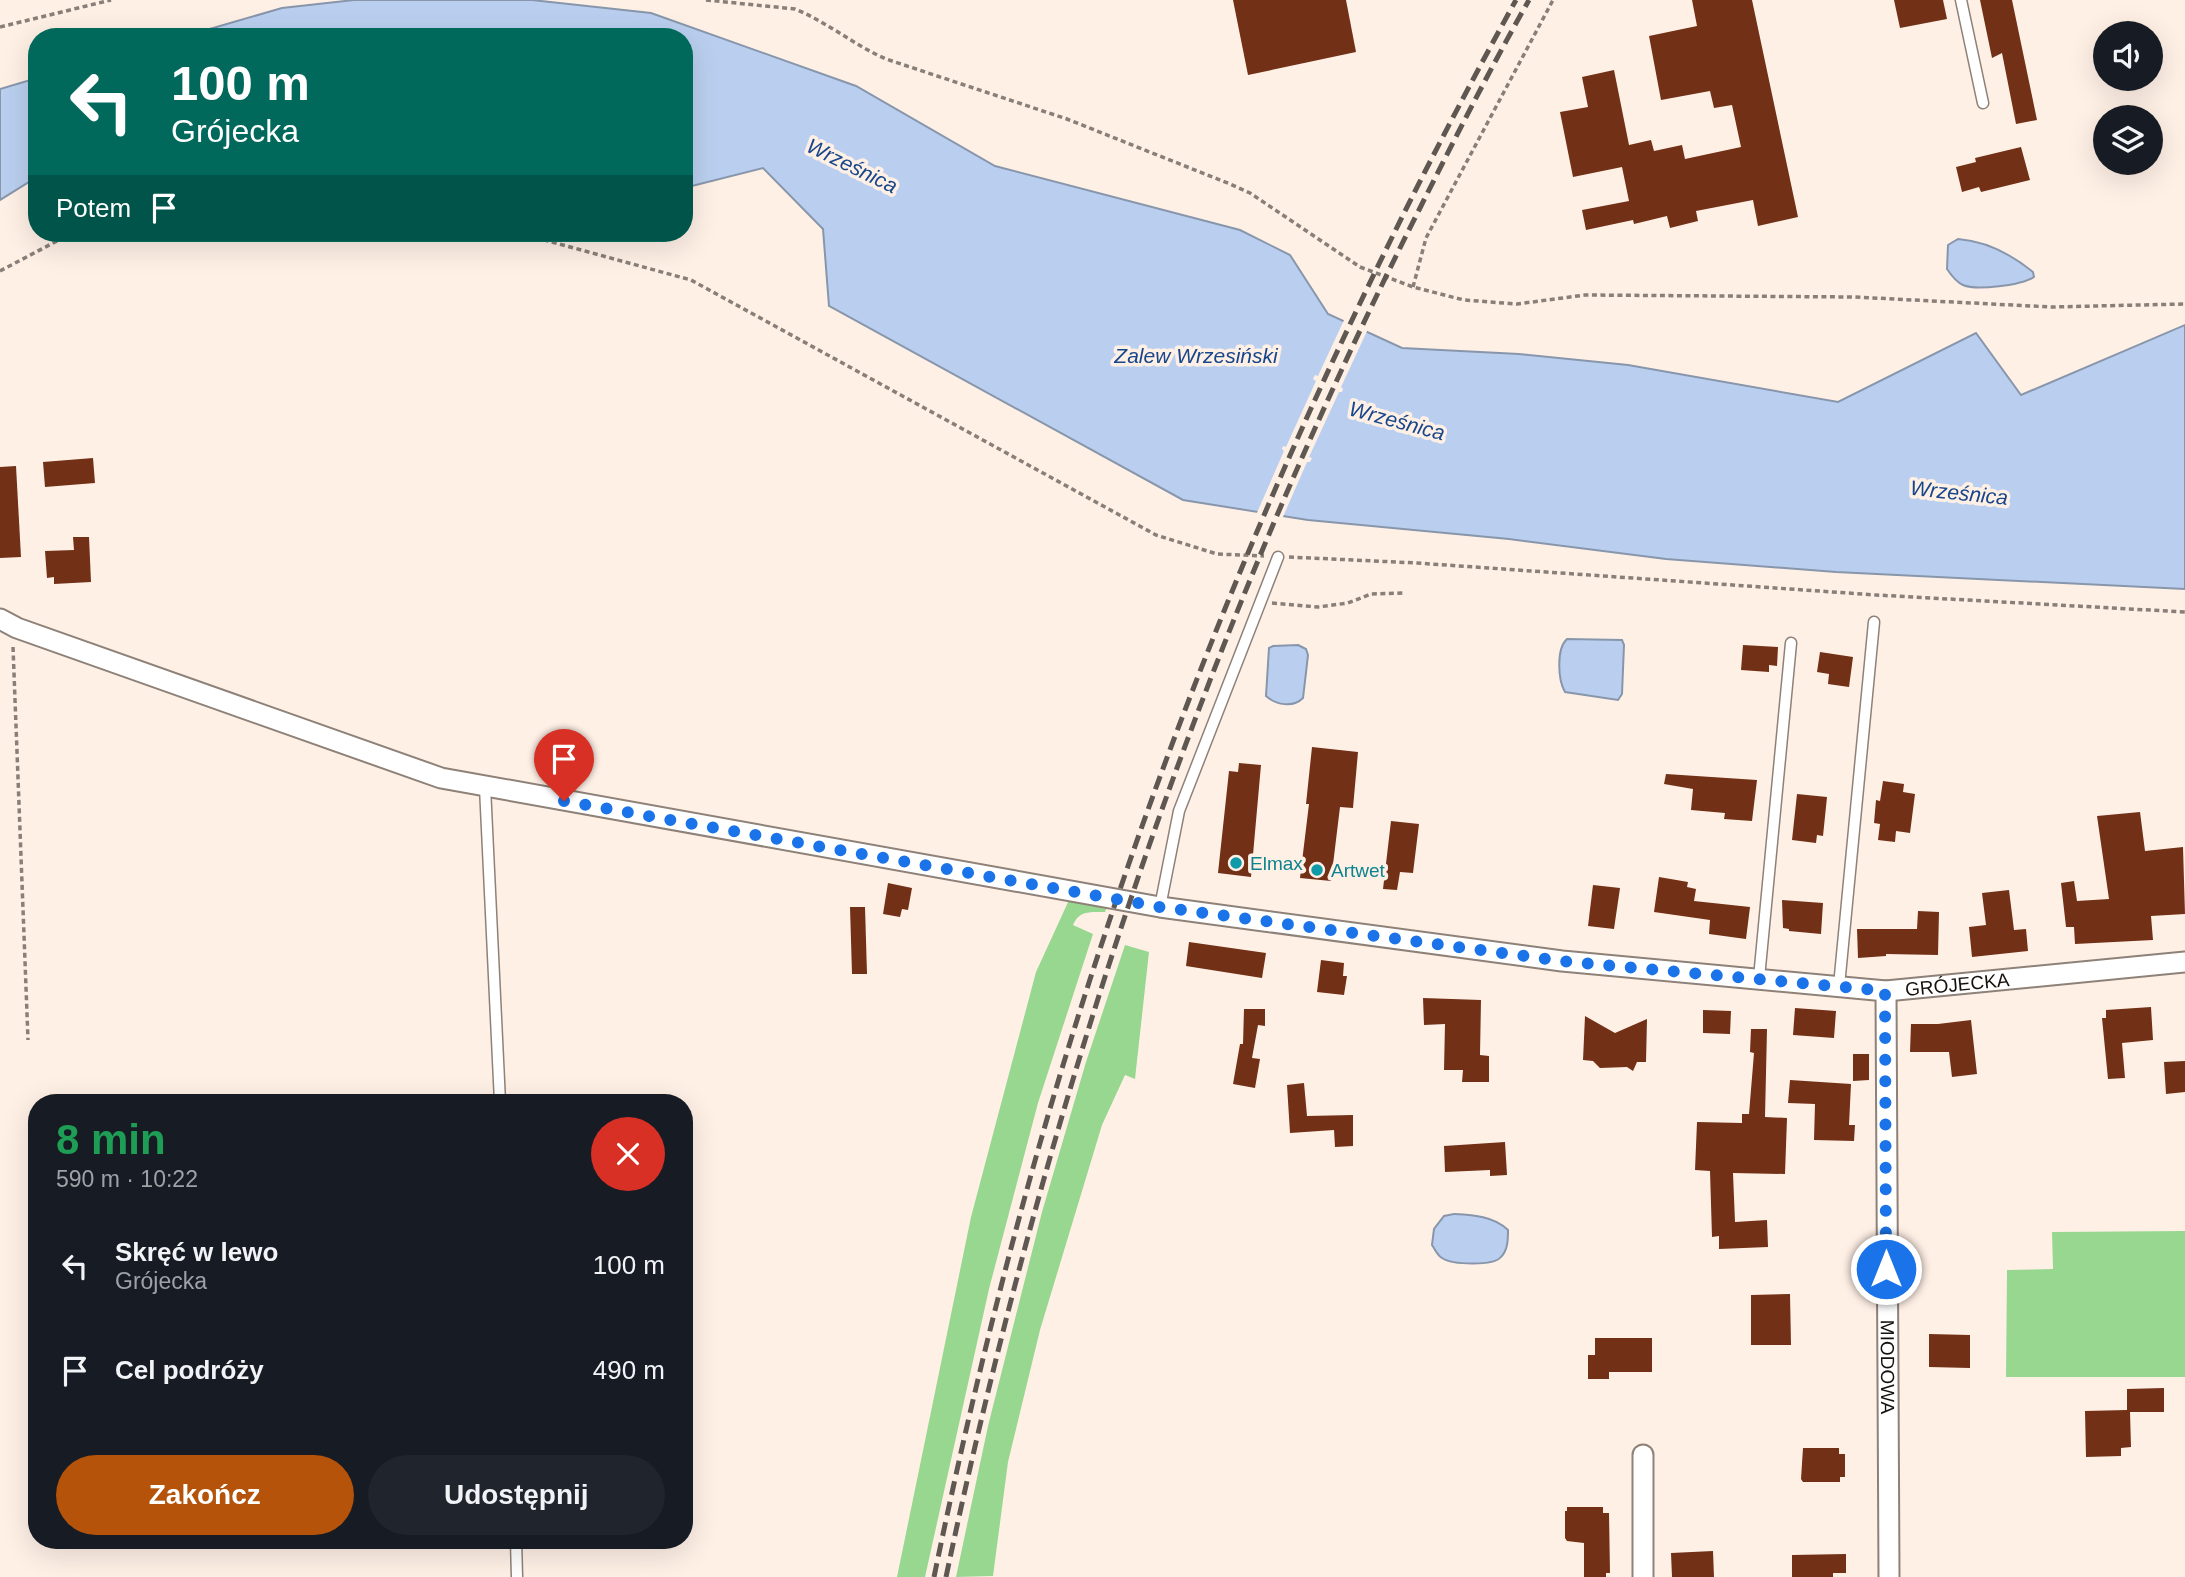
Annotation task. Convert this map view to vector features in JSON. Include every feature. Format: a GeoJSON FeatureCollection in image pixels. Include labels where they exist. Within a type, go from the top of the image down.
{"type":"FeatureCollection","features":[{"type":"Feature","properties":{"kind":"street","name":"GRÓJECKA"},"geometry":{"type":"LineString","coordinates":[[8,624],[442,778],[1160,907],[1562,961],[1885,991],[2185,962]]}},
{"type":"Feature","properties":{"kind":"street","name":"MIODOWA"},"geometry":{"type":"LineString","coordinates":[[1885,991],[1889,1577]]}},
{"type":"Feature","properties":{"kind":"street"},"geometry":{"type":"LineString","coordinates":[[1643,1455],[1643,1577]]}},
{"type":"Feature","properties":{"kind":"lane"},"geometry":{"type":"LineString","coordinates":[[1961,0],[1983,103]]}},
{"type":"Feature","properties":{"kind":"lane"},"geometry":{"type":"LineString","coordinates":[[1160,907],[1179,811],[1278,557]]}},
{"type":"Feature","properties":{"kind":"lane"},"geometry":{"type":"LineString","coordinates":[[1839,986],[1874,622]]}},
{"type":"Feature","properties":{"kind":"lane"},"geometry":{"type":"LineString","coordinates":[[1759,978],[1791,643]]}},
{"type":"Feature","properties":{"kind":"lane"},"geometry":{"type":"LineString","coordinates":[[485,787],[500,1094]]}},
{"type":"Feature","properties":{"kind":"lane"},"geometry":{"type":"LineString","coordinates":[[516,1549],[517,1577]]}},
{"type":"Feature","properties":{"kind":"path"},"geometry":{"type":"LineString","coordinates":[[0,27],[111,0]]}},
{"type":"Feature","properties":{"kind":"path"},"geometry":{"type":"LineString","coordinates":[[706,0],[795,9],[862,49],[886,59],[1067,119],[1230,184],[1250,193],[1360,267],[1413,287],[1464,300],[1517,304],[1585,295],[1854,297],[2051,307],[2185,304]]}},
{"type":"Feature","properties":{"kind":"path"},"geometry":{"type":"LineString","coordinates":[[1413,287],[1426,238],[1553,0]]}},
{"type":"Feature","properties":{"kind":"path"},"geometry":{"type":"LineString","coordinates":[[0,271],[55,242]]}},
{"type":"Feature","properties":{"kind":"path"},"geometry":{"type":"LineString","coordinates":[[552,242],[691,280],[1156,535],[1217,554],[1417,563],[1862,594],[2185,612]]}},
{"type":"Feature","properties":{"kind":"path"},"geometry":{"type":"LineString","coordinates":[[1260,600],[1280,605],[1318,607],[1348,603],[1371,594],[1405,593]]}},
{"type":"Feature","properties":{"kind":"path"},"geometry":{"type":"LineString","coordinates":[[8,624],[13,649],[28,1040]]}},
{"type":"Feature","properties":{"kind":"green space"},"geometry":{"type":"Polygon","coordinates":[[[1069,900],[1107,907],[1105,912],[1082,914],[1073,925],[1093,934],[1038,1103],[989,1289],[925,1577],[897,1577],[971,1217],[1036,972],[1069,900]]]}},
{"type":"Feature","properties":{"kind":"green space"},"geometry":{"type":"Polygon","coordinates":[[[1125,945],[1149,952],[1135,1079],[1125,1075],[1102,1125],[1040,1330],[1008,1462],[993,1576],[956,1577],[988,1426],[1042,1212],[1086,1062],[1125,945]]]}},
{"type":"Feature","properties":{"kind":"green space"},"geometry":{"type":"Polygon","coordinates":[[[2185,1231],[2185,1377],[2006,1377],[2007,1270],[2053,1269],[2052,1232],[2185,1231]]]}},
{"type":"Feature","properties":{"kind":"water","name":"Zalew Wrzesiński"},"geometry":{"type":"Polygon","coordinates":[[[354,0],[532,0],[651,13],[856,86],[995,166],[1240,230],[1290,255],[1328,314],[1402,348],[1519,354],[1628,365],[1838,402],[1976,333],[2021,395],[2185,325],[2185,589],[1836,572],[1666,559],[1509,539],[1308,520],[1183,500],[829,306],[823,229],[763,168],[693,186],[693,28],[213,28],[282,8],[354,0]]]}},
{"type":"Feature","properties":{"kind":"water"},"geometry":{"type":"Polygon","coordinates":[[[28,81],[28,183],[0,200],[0,89],[28,81]]]}},
{"type":"Feature","properties":{"kind":"water"},"geometry":{"type":"Polygon","coordinates":[[[1958,239],[1998,250],[2033,272],[2034,277],[1999,286],[1963,285],[1947,269],[1948,245],[1958,239]]]}},
{"type":"Feature","properties":{"kind":"water"},"geometry":{"type":"Polygon","coordinates":[[[1567,639],[1622,640],[1622,694],[1618,700],[1565,692],[1559,665],[1561,650],[1567,639]]]}},
{"type":"Feature","properties":{"kind":"water"},"geometry":{"type":"Polygon","coordinates":[[[1298,645],[1306,649],[1308,655],[1303,698],[1290,704],[1275,702],[1266,696],[1269,648],[1298,645]]]}},
{"type":"Feature","properties":{"kind":"water"},"geometry":{"type":"Polygon","coordinates":[[[1454,1214],[1490,1219],[1508,1230],[1508,1241],[1501,1257],[1490,1262],[1473,1264],[1440,1257],[1432,1245],[1434,1229],[1444,1216],[1454,1214]]]}},
{"type":"Feature","properties":{"kind":"pier"},"geometry":{"type":"Polygon","coordinates":[[[1345,318],[1368,329],[1341,387],[1342,392],[1339,392],[1309,457],[1312,458],[1307,462],[1282,519],[1256,515],[1284,451],[1283,446],[1286,447],[1316,381],[1313,379],[1315,375],[1318,376],[1345,318]]]}},
{"type":"Feature","properties":{"kind":"building"},"geometry":{"type":"Polygon","coordinates":[[[1233,0],[1346,0],[1356,52],[1248,75],[1233,0]]]}},
{"type":"Feature","properties":{"kind":"building"},"geometry":{"type":"Polygon","coordinates":[[[1692,0],[1752,0],[1798,217],[1758,226],[1753,200],[1696,211],[1698,221],[1670,228],[1667,216],[1634,224],[1633,220],[1586,230],[1582,210],[1629,201],[1622,167],[1573,177],[1560,112],[1588,107],[1582,77],[1614,70],[1629,145],[1651,140],[1654,151],[1682,145],[1685,159],[1741,147],[1732,105],[1714,108],[1710,91],[1661,100],[1649,36],[1697,26],[1692,0]]]}},
{"type":"Feature","properties":{"kind":"building"},"geometry":{"type":"Polygon","coordinates":[[[1894,0],[1943,0],[1947,19],[1900,28],[1894,0]]]}},
{"type":"Feature","properties":{"kind":"building"},"geometry":{"type":"Polygon","coordinates":[[[1980,0],[2012,0],[2037,120],[2016,124],[2002,53],[1992,58],[1980,0]]]}},
{"type":"Feature","properties":{"kind":"building"},"geometry":{"type":"Polygon","coordinates":[[[2021,147],[2030,180],[1981,192],[1979,187],[1962,192],[1956,167],[1976,162],[1975,158],[2021,147]]]}},
{"type":"Feature","properties":{"kind":"building"},"geometry":{"type":"Polygon","coordinates":[[[93,458],[95,483],[45,487],[43,462],[93,458]]]}},
{"type":"Feature","properties":{"kind":"building"},"geometry":{"type":"Polygon","coordinates":[[[16,466],[21,557],[0,558],[0,467],[16,466]]]}},
{"type":"Feature","properties":{"kind":"building"},"geometry":{"type":"Polygon","coordinates":[[[73,537],[89,537],[91,582],[54,584],[54,577],[47,578],[45,551],[74,550],[73,537]]]}},
{"type":"Feature","properties":{"kind":"building"},"geometry":{"type":"Polygon","coordinates":[[[1743,645],[1778,647],[1777,666],[1769,665],[1769,672],[1741,670],[1743,645]]]}},
{"type":"Feature","properties":{"kind":"building"},"geometry":{"type":"Polygon","coordinates":[[[1820,652],[1853,657],[1849,687],[1828,684],[1829,674],[1817,672],[1820,652]]]}},
{"type":"Feature","properties":{"kind":"building"},"geometry":{"type":"Polygon","coordinates":[[[1312,747],[1358,752],[1353,808],[1340,807],[1331,881],[1300,878],[1309,804],[1306,804],[1312,747]]]}},
{"type":"Feature","properties":{"kind":"building"},"geometry":{"type":"Polygon","coordinates":[[[1239,763],[1261,765],[1251,877],[1218,873],[1229,771],[1238,772],[1239,763]]]}},
{"type":"Feature","properties":{"kind":"building"},"geometry":{"type":"Polygon","coordinates":[[[1666,774],[1757,780],[1752,821],[1724,819],[1725,813],[1691,810],[1693,789],[1664,784],[1666,774]]]}},
{"type":"Feature","properties":{"kind":"building"},"geometry":{"type":"Polygon","coordinates":[[[1883,781],[1904,784],[1903,792],[1915,794],[1910,833],[1896,831],[1895,842],[1878,840],[1880,824],[1874,823],[1876,800],[1880,801],[1883,781]]]}},
{"type":"Feature","properties":{"kind":"building"},"geometry":{"type":"Polygon","coordinates":[[[1797,794],[1827,797],[1823,836],[1817,835],[1816,843],[1792,840],[1797,794]]]}},
{"type":"Feature","properties":{"kind":"building"},"geometry":{"type":"Polygon","coordinates":[[[2140,812],[2145,851],[2183,847],[2185,914],[2151,916],[2153,940],[2075,944],[2074,927],[2066,927],[2061,883],[2074,881],[2077,901],[2109,899],[2097,816],[2140,812]]]}},
{"type":"Feature","properties":{"kind":"building"},"geometry":{"type":"Polygon","coordinates":[[[1391,821],[1419,824],[1413,873],[1400,872],[1397,890],[1383,889],[1391,821]]]}},
{"type":"Feature","properties":{"kind":"building"},"geometry":{"type":"Polygon","coordinates":[[[1659,877],[1688,882],[1687,887],[1696,889],[1694,901],[1750,907],[1746,939],[1709,934],[1710,920],[1654,912],[1659,877]]]}},
{"type":"Feature","properties":{"kind":"building"},"geometry":{"type":"Polygon","coordinates":[[[888,883],[912,888],[908,910],[902,909],[900,917],[883,914],[888,883]]]}},
{"type":"Feature","properties":{"kind":"building"},"geometry":{"type":"Polygon","coordinates":[[[1593,885],[1620,888],[1614,929],[1588,926],[1593,885]]]}},
{"type":"Feature","properties":{"kind":"building"},"geometry":{"type":"Polygon","coordinates":[[[2009,890],[2014,930],[2026,929],[2028,951],[1972,957],[1969,927],[1986,925],[1982,893],[2009,890]]]}},
{"type":"Feature","properties":{"kind":"building"},"geometry":{"type":"Polygon","coordinates":[[[1782,900],[1823,903],[1821,934],[1783,928],[1782,900]]]}},
{"type":"Feature","properties":{"kind":"building"},"geometry":{"type":"Polygon","coordinates":[[[850,907],[865,907],[867,974],[852,974],[850,907]]]}},
{"type":"Feature","properties":{"kind":"building"},"geometry":{"type":"Polygon","coordinates":[[[1918,911],[1939,912],[1938,955],[1886,954],[1858,958],[1857,929],[1917,929],[1918,911]]]}},
{"type":"Feature","properties":{"kind":"building"},"geometry":{"type":"Polygon","coordinates":[[[1189,942],[1266,953],[1262,978],[1186,966],[1189,942]]]}},
{"type":"Feature","properties":{"kind":"building"},"geometry":{"type":"Polygon","coordinates":[[[1321,960],[1344,963],[1343,976],[1347,976],[1344,995],[1317,992],[1321,960]]]}},
{"type":"Feature","properties":{"kind":"building"},"geometry":{"type":"Polygon","coordinates":[[[1423,998],[1481,1000],[1480,1055],[1489,1056],[1489,1082],[1462,1082],[1463,1070],[1444,1070],[1445,1024],[1424,1025],[1423,998]]]}},
{"type":"Feature","properties":{"kind":"building"},"geometry":{"type":"Polygon","coordinates":[[[2151,1007],[2153,1040],[2122,1043],[2125,1078],[2108,1079],[2102,1018],[2106,1018],[2106,1010],[2151,1007]]]}},
{"type":"Feature","properties":{"kind":"building"},"geometry":{"type":"Polygon","coordinates":[[[1795,1008],[1836,1011],[1834,1038],[1793,1035],[1795,1008]]]}},
{"type":"Feature","properties":{"kind":"building"},"geometry":{"type":"Polygon","coordinates":[[[1244,1009],[1265,1009],[1265,1026],[1258,1025],[1252,1058],[1260,1059],[1255,1088],[1233,1084],[1240,1044],[1243,1044],[1244,1009]]]}},
{"type":"Feature","properties":{"kind":"building"},"geometry":{"type":"Polygon","coordinates":[[[1703,1010],[1731,1011],[1730,1034],[1703,1033],[1703,1010]]]}},
{"type":"Feature","properties":{"kind":"building"},"geometry":{"type":"Polygon","coordinates":[[[1585,1016],[1615,1033],[1647,1019],[1646,1062],[1637,1062],[1633,1071],[1627,1067],[1600,1068],[1593,1061],[1583,1060],[1585,1016]]]}},
{"type":"Feature","properties":{"kind":"building"},"geometry":{"type":"Polygon","coordinates":[[[1971,1020],[1977,1074],[1952,1077],[1949,1052],[1910,1052],[1911,1024],[1971,1020]]]}},
{"type":"Feature","properties":{"kind":"building"},"geometry":{"type":"Polygon","coordinates":[[[1751,1029],[1767,1029],[1765,1117],[1787,1118],[1785,1174],[1733,1173],[1735,1222],[1767,1220],[1768,1247],[1719,1249],[1719,1236],[1712,1237],[1710,1171],[1695,1170],[1697,1122],[1742,1123],[1742,1114],[1749,1114],[1754,1053],[1750,1052],[1751,1029]]]}},
{"type":"Feature","properties":{"kind":"building"},"geometry":{"type":"Polygon","coordinates":[[[1853,1054],[1869,1054],[1869,1080],[1853,1081],[1853,1054]]]}},
{"type":"Feature","properties":{"kind":"building"},"geometry":{"type":"Polygon","coordinates":[[[2185,1061],[2185,1092],[2166,1094],[2164,1062],[2185,1061]]]}},
{"type":"Feature","properties":{"kind":"building"},"geometry":{"type":"Polygon","coordinates":[[[1790,1080],[1851,1084],[1849,1125],[1855,1125],[1854,1141],[1814,1140],[1815,1104],[1788,1103],[1790,1080]]]}},
{"type":"Feature","properties":{"kind":"building"},"geometry":{"type":"Polygon","coordinates":[[[1304,1083],[1307,1116],[1353,1115],[1353,1146],[1335,1147],[1334,1130],[1290,1133],[1287,1085],[1304,1083]]]}},
{"type":"Feature","properties":{"kind":"building"},"geometry":{"type":"Polygon","coordinates":[[[1505,1142],[1507,1175],[1490,1176],[1490,1170],[1445,1172],[1444,1146],[1505,1142]]]}},
{"type":"Feature","properties":{"kind":"building"},"geometry":{"type":"Polygon","coordinates":[[[1790,1294],[1791,1345],[1751,1345],[1751,1295],[1790,1294]]]}},
{"type":"Feature","properties":{"kind":"building"},"geometry":{"type":"Polygon","coordinates":[[[1929,1334],[1970,1335],[1970,1368],[1929,1367],[1929,1334]]]}},
{"type":"Feature","properties":{"kind":"building"},"geometry":{"type":"Polygon","coordinates":[[[1595,1338],[1652,1338],[1652,1372],[1609,1372],[1609,1379],[1588,1379],[1588,1355],[1595,1355],[1595,1338]]]}},
{"type":"Feature","properties":{"kind":"building"},"geometry":{"type":"Polygon","coordinates":[[[2164,1388],[2164,1412],[2130,1412],[2131,1447],[2121,1448],[2121,1456],[2086,1457],[2085,1411],[2127,1410],[2127,1389],[2164,1388]]]}},
{"type":"Feature","properties":{"kind":"building"},"geometry":{"type":"Polygon","coordinates":[[[1803,1448],[1839,1448],[1839,1454],[1845,1454],[1845,1477],[1840,1477],[1840,1482],[1803,1482],[1803,1448]]]}},
{"type":"Feature","properties":{"kind":"building"},"geometry":{"type":"Polygon","coordinates":[[[1567,1507],[1603,1507],[1603,1513],[1609,1513],[1610,1573],[1606,1573],[1606,1577],[1584,1577],[1584,1543],[1567,1541],[1565,1538],[1567,1507]]]}},
{"type":"Feature","properties":{"kind":"building"},"geometry":{"type":"Polygon","coordinates":[[[1713,1551],[1714,1577],[1672,1577],[1671,1553],[1713,1551]]]}},
{"type":"Feature","properties":{"kind":"building"},"geometry":{"type":"Polygon","coordinates":[[[1846,1554],[1846,1573],[1833,1573],[1833,1577],[1792,1577],[1792,1555],[1846,1554]]]}},
{"type":"Feature","properties":{"kind":"railway"},"geometry":{"type":"LineString","coordinates":[[934,1577],[988,1338],[1029,1180],[1101,946],[1188,702],[1286,464],[1340,346],[1455,114],[1516,0]]}},
{"type":"Feature","properties":{"kind":"railway"},"geometry":{"type":"LineString","coordinates":[[946,1577],[986,1400],[1031,1224],[1082,1050],[1138,878],[1199,708],[1267,540],[1340,374],[1445,157],[1529,0]]}},
{"type":"Feature","properties":{"kind":"place","name":"Elmax"},"geometry":{"type":"Point","coordinates":[1236,863]}},
{"type":"Feature","properties":{"kind":"place","name":"Artwet"},"geometry":{"type":"Point","coordinates":[1317,870]}},
{"type":"Feature","properties":{"kind":"route"},"geometry":{"type":"LineString","coordinates":[[564,801],[1160,907],[1562,961],[1885,991],[1886,1269]]}},
{"type":"Feature","properties":{"kind":"water label","name":"Wrześnica"},"geometry":{"type":"Point","coordinates":[852,166]}},
{"type":"Feature","properties":{"kind":"water label","name":"Wrześnica"},"geometry":{"type":"Point","coordinates":[1397,421]}},
{"type":"Feature","properties":{"kind":"water label","name":"Wrześnica"},"geometry":{"type":"Point","coordinates":[1959,493]}}]}
